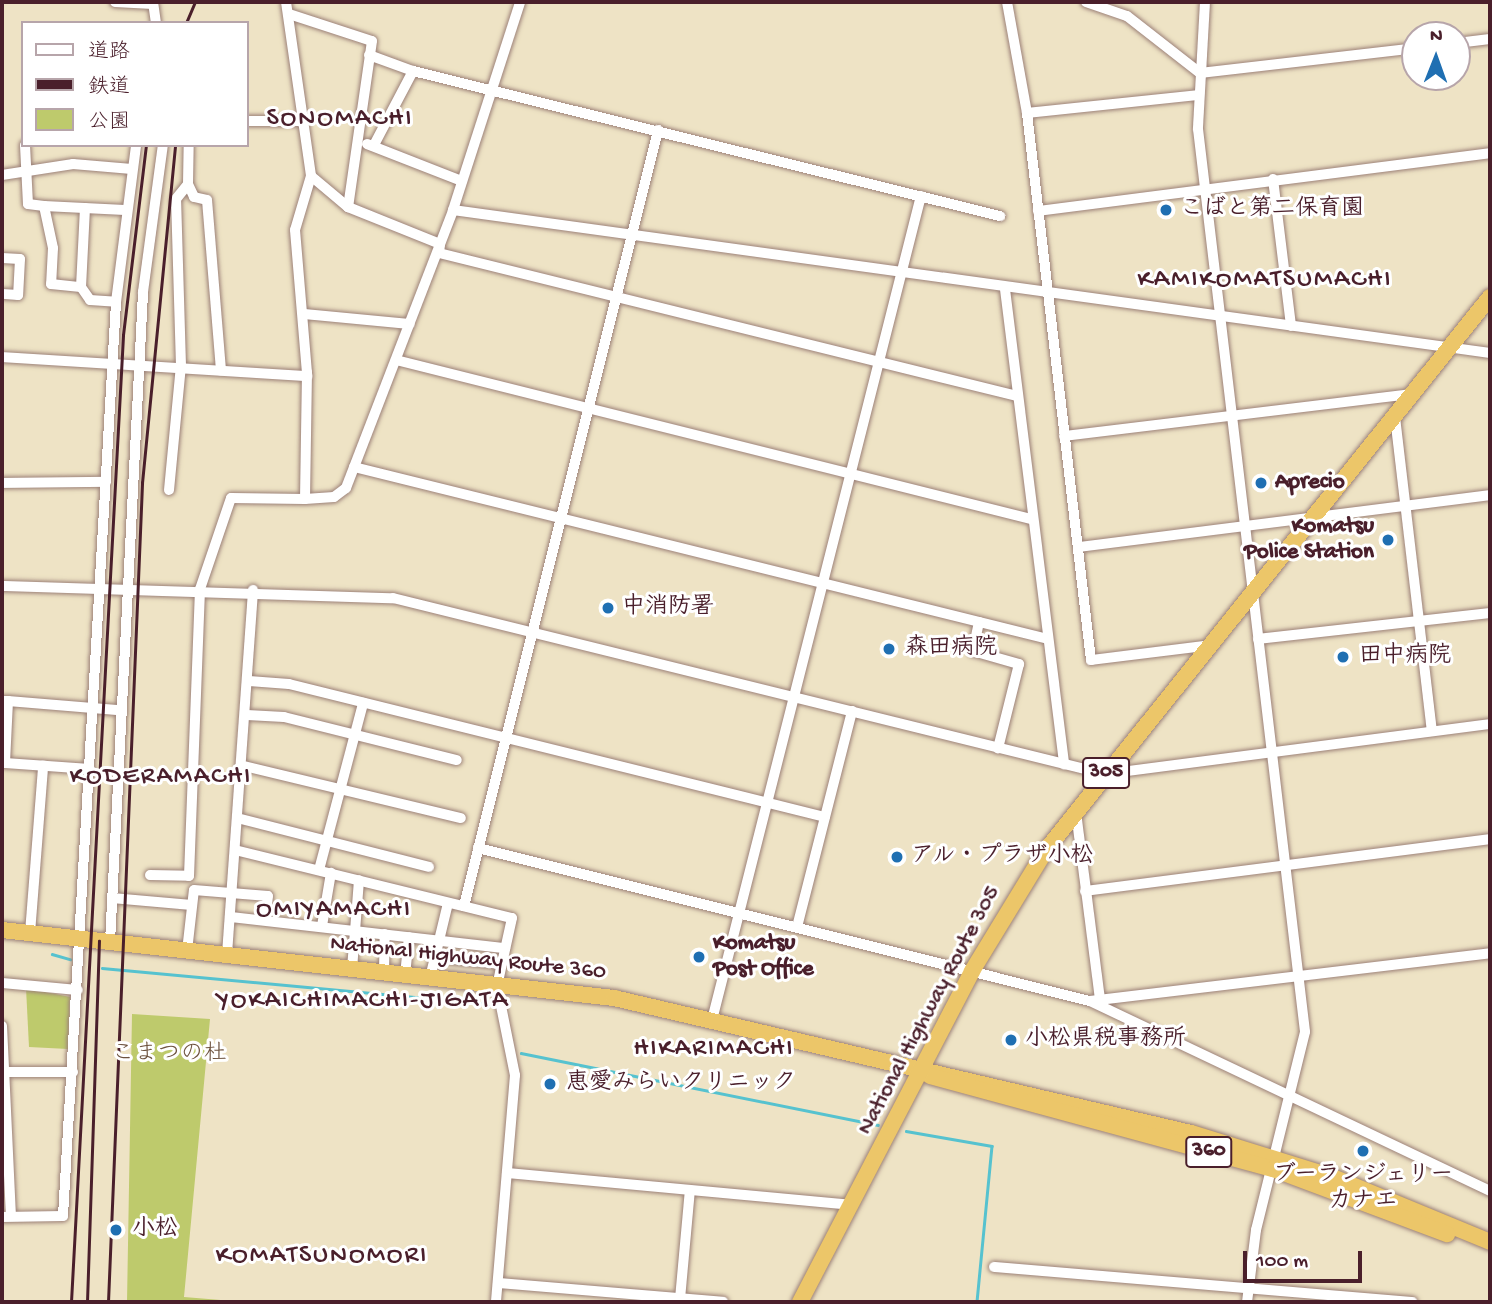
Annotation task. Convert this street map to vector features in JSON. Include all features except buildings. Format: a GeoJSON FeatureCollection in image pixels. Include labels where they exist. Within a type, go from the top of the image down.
{"type":"FeatureCollection","features":[{"type":"Feature","properties":{"kind":"highway","name":"National Highway Route 305"},"geometry":{"type":"LineString","coordinates":[[800,1302],[972,971],[1076,812],[1490,297]]}},
{"type":"Feature","properties":{"kind":"highway","name":"National Highway Route 360"},"geometry":{"type":"LineString","coordinates":[[2,930],[614,998],[922,1071],[955,1074],[1275,1164],[1490,1241]]}},
{"type":"Feature","properties":{"kind":"highway","name":"National Highway Route 360"},"geometry":{"type":"LineString","coordinates":[[1275,1164],[1490,1253]]}},
{"type":"Feature","properties":{"kind":"street"},"geometry":{"type":"LineString","coordinates":[[115,2],[153,3],[156,21]]}},
{"type":"Feature","properties":{"kind":"street"},"geometry":{"type":"LineString","coordinates":[[286,2],[300,121],[311,176],[295,217],[307,376],[304,499]]}},
{"type":"Feature","properties":{"kind":"street"},"geometry":{"type":"LineString","coordinates":[[150,874],[189,877],[201,589],[231,498],[304,499],[341,492],[354,467],[453,210],[520,2]]}},
{"type":"Feature","properties":{"kind":"street"},"geometry":{"type":"LineString","coordinates":[[1007,2],[1027,113],[1091,660],[1210,645]]}},
{"type":"Feature","properties":{"kind":"street"},"geometry":{"type":"LineString","coordinates":[[1086,2],[1127,16],[1200,73],[1401,50]]}},
{"type":"Feature","properties":{"kind":"street"},"geometry":{"type":"LineString","coordinates":[[1205,2],[1197,95],[1205,188],[1305,1046],[1275,1164],[1247,1302]]}},
{"type":"Feature","properties":{"kind":"street"},"geometry":{"type":"LineString","coordinates":[[289,14],[372,41],[356,123],[360,143],[348,206]]}},
{"type":"Feature","properties":{"kind":"street"},"geometry":{"type":"LineString","coordinates":[[1471,41],[1490,39]]}},
{"type":"Feature","properties":{"kind":"street"},"geometry":{"type":"LineString","coordinates":[[369,55],[413,71],[492,87],[1000,216]]}},
{"type":"Feature","properties":{"kind":"street"},"geometry":{"type":"LineString","coordinates":[[374,145],[413,71]]}},
{"type":"Feature","properties":{"kind":"street"},"geometry":{"type":"LineString","coordinates":[[1027,113],[1197,95]]}},
{"type":"Feature","properties":{"kind":"street"},"geometry":{"type":"LineString","coordinates":[[248,121],[300,121]]}},
{"type":"Feature","properties":{"kind":"street"},"geometry":{"type":"LineString","coordinates":[[464,906],[658,130]]}},
{"type":"Feature","properties":{"kind":"street"},"geometry":{"type":"LineString","coordinates":[[360,143],[374,145],[462,181]]}},
{"type":"Feature","properties":{"kind":"street"},"geometry":{"type":"LineString","coordinates":[[25,147],[28,204],[125,210]]}},
{"type":"Feature","properties":{"kind":"street"},"geometry":{"type":"LineString","coordinates":[[2,1026],[6,1217],[63,1216],[116,302],[125,210],[136,147]]}},
{"type":"Feature","properties":{"kind":"street"},"geometry":{"type":"LineString","coordinates":[[110,942],[117,710],[138,364],[150,213],[163,147]]}},
{"type":"Feature","properties":{"kind":"street"},"geometry":{"type":"LineString","coordinates":[[189,147],[188,184],[194,197],[207,200],[221,370]]}},
{"type":"Feature","properties":{"kind":"street"},"geometry":{"type":"LineString","coordinates":[[1038,211],[1490,153]]}},
{"type":"Feature","properties":{"kind":"street"},"geometry":{"type":"LineString","coordinates":[[2,175],[26,176],[73,164],[132,169]]}},
{"type":"Feature","properties":{"kind":"street"},"geometry":{"type":"LineString","coordinates":[[311,176],[348,206],[440,244]]}},
{"type":"Feature","properties":{"kind":"street"},"geometry":{"type":"LineString","coordinates":[[1273,179],[1291,326]]}},
{"type":"Feature","properties":{"kind":"street"},"geometry":{"type":"LineString","coordinates":[[169,490],[181,366],[176,199],[188,184]]}},
{"type":"Feature","properties":{"kind":"street"},"geometry":{"type":"LineString","coordinates":[[712,1020],[921,196]]}},
{"type":"Feature","properties":{"kind":"street"},"geometry":{"type":"LineString","coordinates":[[44,206],[53,248],[51,284],[81,287]]}},
{"type":"Feature","properties":{"kind":"street"},"geometry":{"type":"LineString","coordinates":[[86,208],[81,287],[90,300],[116,302]]}},
{"type":"Feature","properties":{"kind":"street"},"geometry":{"type":"LineString","coordinates":[[453,210],[631,239],[1490,353]]}},
{"type":"Feature","properties":{"kind":"street"},"geometry":{"type":"LineString","coordinates":[[440,244],[439,253],[616,300],[1017,396]]}},
{"type":"Feature","properties":{"kind":"street"},"geometry":{"type":"LineString","coordinates":[[2,258],[20,259],[18,295],[2,294]]}},
{"type":"Feature","properties":{"kind":"street"},"geometry":{"type":"LineString","coordinates":[[1005,289],[1031,519],[1065,764]]}},
{"type":"Feature","properties":{"kind":"street"},"geometry":{"type":"LineString","coordinates":[[304,314],[410,324]]}},
{"type":"Feature","properties":{"kind":"street"},"geometry":{"type":"LineString","coordinates":[[2,357],[181,366],[307,376]]}},
{"type":"Feature","properties":{"kind":"street"},"geometry":{"type":"LineString","coordinates":[[396,360],[1031,519]]}},
{"type":"Feature","properties":{"kind":"street"},"geometry":{"type":"LineString","coordinates":[[1065,436],[1411,394]]}},
{"type":"Feature","properties":{"kind":"street"},"geometry":{"type":"LineString","coordinates":[[1395,417],[1432,732]]}},
{"type":"Feature","properties":{"kind":"street"},"geometry":{"type":"LineString","coordinates":[[354,467],[1048,639]]}},
{"type":"Feature","properties":{"kind":"street"},"geometry":{"type":"LineString","coordinates":[[2,483],[106,482]]}},
{"type":"Feature","properties":{"kind":"street"},"geometry":{"type":"LineString","coordinates":[[1079,547],[1490,495]]}},
{"type":"Feature","properties":{"kind":"street"},"geometry":{"type":"LineString","coordinates":[[2,586],[253,590],[393,598],[1105,774],[1490,724]]}},
{"type":"Feature","properties":{"kind":"street"},"geometry":{"type":"LineString","coordinates":[[227,954],[239,851],[253,590]]}},
{"type":"Feature","properties":{"kind":"street"},"geometry":{"type":"LineString","coordinates":[[1258,639],[1490,612]]}},
{"type":"Feature","properties":{"kind":"street"},"geometry":{"type":"LineString","coordinates":[[979,622],[972,651],[1019,664],[998,748]]}},
{"type":"Feature","properties":{"kind":"street"},"geometry":{"type":"LineString","coordinates":[[249,681],[363,703],[825,817]]}},
{"type":"Feature","properties":{"kind":"street"},"geometry":{"type":"LineString","coordinates":[[90,769],[5,763],[5,701],[117,710]]}},
{"type":"Feature","properties":{"kind":"street"},"geometry":{"type":"LineString","coordinates":[[322,926],[327,842],[363,703]]}},
{"type":"Feature","properties":{"kind":"street"},"geometry":{"type":"LineString","coordinates":[[797,927],[852,711]]}},
{"type":"Feature","properties":{"kind":"street"},"geometry":{"type":"LineString","coordinates":[[247,715],[356,733],[457,760]]}},
{"type":"Feature","properties":{"kind":"street"},"geometry":{"type":"LineString","coordinates":[[30,933],[43,766]]}},
{"type":"Feature","properties":{"kind":"street"},"geometry":{"type":"LineString","coordinates":[[244,766],[461,818]]}},
{"type":"Feature","properties":{"kind":"street"},"geometry":{"type":"LineString","coordinates":[[1076,812],[1095,1000]]}},
{"type":"Feature","properties":{"kind":"street"},"geometry":{"type":"LineString","coordinates":[[241,819],[429,867]]}},
{"type":"Feature","properties":{"kind":"street"},"geometry":{"type":"LineString","coordinates":[[1085,891],[1490,839]]}},
{"type":"Feature","properties":{"kind":"street"},"geometry":{"type":"LineString","coordinates":[[478,848],[1095,1000],[1293,1099],[1490,1191]]}},
{"type":"Feature","properties":{"kind":"street"},"geometry":{"type":"LineString","coordinates":[[239,851],[512,918],[497,986],[515,1059],[496,1302]]}},
{"type":"Feature","properties":{"kind":"street"},"geometry":{"type":"LineString","coordinates":[[352,969],[359,880]]}},
{"type":"Feature","properties":{"kind":"street"},"geometry":{"type":"LineString","coordinates":[[187,951],[194,890],[268,897],[265,920]]}},
{"type":"Feature","properties":{"kind":"street"},"geometry":{"type":"LineString","coordinates":[[112,898],[192,905]]}},
{"type":"Feature","properties":{"kind":"street"},"geometry":{"type":"LineString","coordinates":[[430,978],[448,902]]}},
{"type":"Feature","properties":{"kind":"street"},"geometry":{"type":"LineString","coordinates":[[231,917],[505,948]]}},
{"type":"Feature","properties":{"kind":"street"},"geometry":{"type":"LineString","coordinates":[[384,973],[385,934]]}},
{"type":"Feature","properties":{"kind":"street"},"geometry":{"type":"LineString","coordinates":[[405,975],[409,937]]}},
{"type":"Feature","properties":{"kind":"street"},"geometry":{"type":"LineString","coordinates":[[1095,1000],[1490,953]]}},
{"type":"Feature","properties":{"kind":"street"},"geometry":{"type":"LineString","coordinates":[[434,957],[502,964]]}},
{"type":"Feature","properties":{"kind":"street"},"geometry":{"type":"LineString","coordinates":[[2,984],[78,990]]}},
{"type":"Feature","properties":{"kind":"street"},"geometry":{"type":"LineString","coordinates":[[3,1072],[73,1072]]}},
{"type":"Feature","properties":{"kind":"street"},"geometry":{"type":"LineString","coordinates":[[506,1173],[851,1205]]}},
{"type":"Feature","properties":{"kind":"street"},"geometry":{"type":"LineString","coordinates":[[680,1298],[690,1189]]}},
{"type":"Feature","properties":{"kind":"street"},"geometry":{"type":"LineString","coordinates":[[994,1267],[1413,1302]]}},
{"type":"Feature","properties":{"kind":"street"},"geometry":{"type":"LineString","coordinates":[[498,1283],[723,1302]]}},
{"type":"Feature","properties":{"kind":"green space"},"geometry":{"type":"Polygon","coordinates":[[[26,988],[70,997],[68,1049],[29,1047],[26,988]]]}},
{"type":"Feature","properties":{"kind":"green space","name":"こまつの杜"},"geometry":{"type":"Polygon","coordinates":[[[132,1014],[210,1019],[184,1297],[245,1302],[127,1302],[132,1014]]]}},
{"type":"Feature","properties":{"kind":"waterway"},"geometry":{"type":"LineString","coordinates":[[52,954],[70,959]]}},
{"type":"Feature","properties":{"kind":"waterway"},"geometry":{"type":"LineString","coordinates":[[102,968],[489,1004]]}},
{"type":"Feature","properties":{"kind":"waterway"},"geometry":{"type":"LineString","coordinates":[[521,1053],[878,1125]]}},
{"type":"Feature","properties":{"kind":"waterway"},"geometry":{"type":"LineString","coordinates":[[906,1131],[992,1146],[977,1302]]}},
{"type":"Feature","properties":{"kind":"railway"},"geometry":{"type":"LineString","coordinates":[[187,21],[195,2]]}},
{"type":"Feature","properties":{"kind":"railway"},"geometry":{"type":"LineString","coordinates":[[71,1302],[123,335],[146,147]]}},
{"type":"Feature","properties":{"kind":"railway"},"geometry":{"type":"LineString","coordinates":[[108,1302],[142,483],[175,147]]}},
{"type":"Feature","properties":{"kind":"railway"},"geometry":{"type":"LineString","coordinates":[[87,1302],[99,941]]}},
{"type":"Feature","properties":{"kind":"place","name":"こばと第二保育園"},"geometry":{"type":"Point","coordinates":[1166,210]}},
{"type":"Feature","properties":{"kind":"place","name":"Aprecio"},"geometry":{"type":"Point","coordinates":[1261,483]}},
{"type":"Feature","properties":{"kind":"place","name":"Komatsu Police Station"},"geometry":{"type":"Point","coordinates":[1388,540]}},
{"type":"Feature","properties":{"kind":"place","name":"中消防署"},"geometry":{"type":"Point","coordinates":[608,608]}},
{"type":"Feature","properties":{"kind":"place","name":"森田病院"},"geometry":{"type":"Point","coordinates":[889,649]}},
{"type":"Feature","properties":{"kind":"place","name":"田中病院"},"geometry":{"type":"Point","coordinates":[1343,657]}},
{"type":"Feature","properties":{"kind":"place","name":"アル・プラザ小松"},"geometry":{"type":"Point","coordinates":[897,857]}},
{"type":"Feature","properties":{"kind":"place","name":"Komatsu Post Office"},"geometry":{"type":"Point","coordinates":[699,957]}},
{"type":"Feature","properties":{"kind":"place","name":"小松県税事務所"},"geometry":{"type":"Point","coordinates":[1011,1040]}},
{"type":"Feature","properties":{"kind":"place","name":"恵愛みらいクリニック"},"geometry":{"type":"Point","coordinates":[550,1084]}},
{"type":"Feature","properties":{"kind":"place","name":"ブーランジェリー カナエ"},"geometry":{"type":"Point","coordinates":[1363,1151]}},
{"type":"Feature","properties":{"kind":"place","name":"小松"},"geometry":{"type":"Point","coordinates":[116,1230]}},
{"type":"Feature","properties":{"kind":"district","name":"SONOMACHI"},"geometry":{"type":"Point","coordinates":[340,120]}},
{"type":"Feature","properties":{"kind":"district","name":"KAMIKOMATSUMACHI"},"geometry":{"type":"Point","coordinates":[1265,281]}},
{"type":"Feature","properties":{"kind":"district","name":"KODERAMACHI"},"geometry":{"type":"Point","coordinates":[161,778]}},
{"type":"Feature","properties":{"kind":"district","name":"OMIYAMACHI"},"geometry":{"type":"Point","coordinates":[334,911]}},
{"type":"Feature","properties":{"kind":"district","name":"YOKAICHIMACHI-JIGATA"},"geometry":{"type":"Point","coordinates":[363,1002]}},
{"type":"Feature","properties":{"kind":"district","name":"HIKARIMACHI"},"geometry":{"type":"Point","coordinates":[714,1050]}},
{"type":"Feature","properties":{"kind":"district","name":"KOMATSUNOMORI"},"geometry":{"type":"Point","coordinates":[322,1257]}}]}
